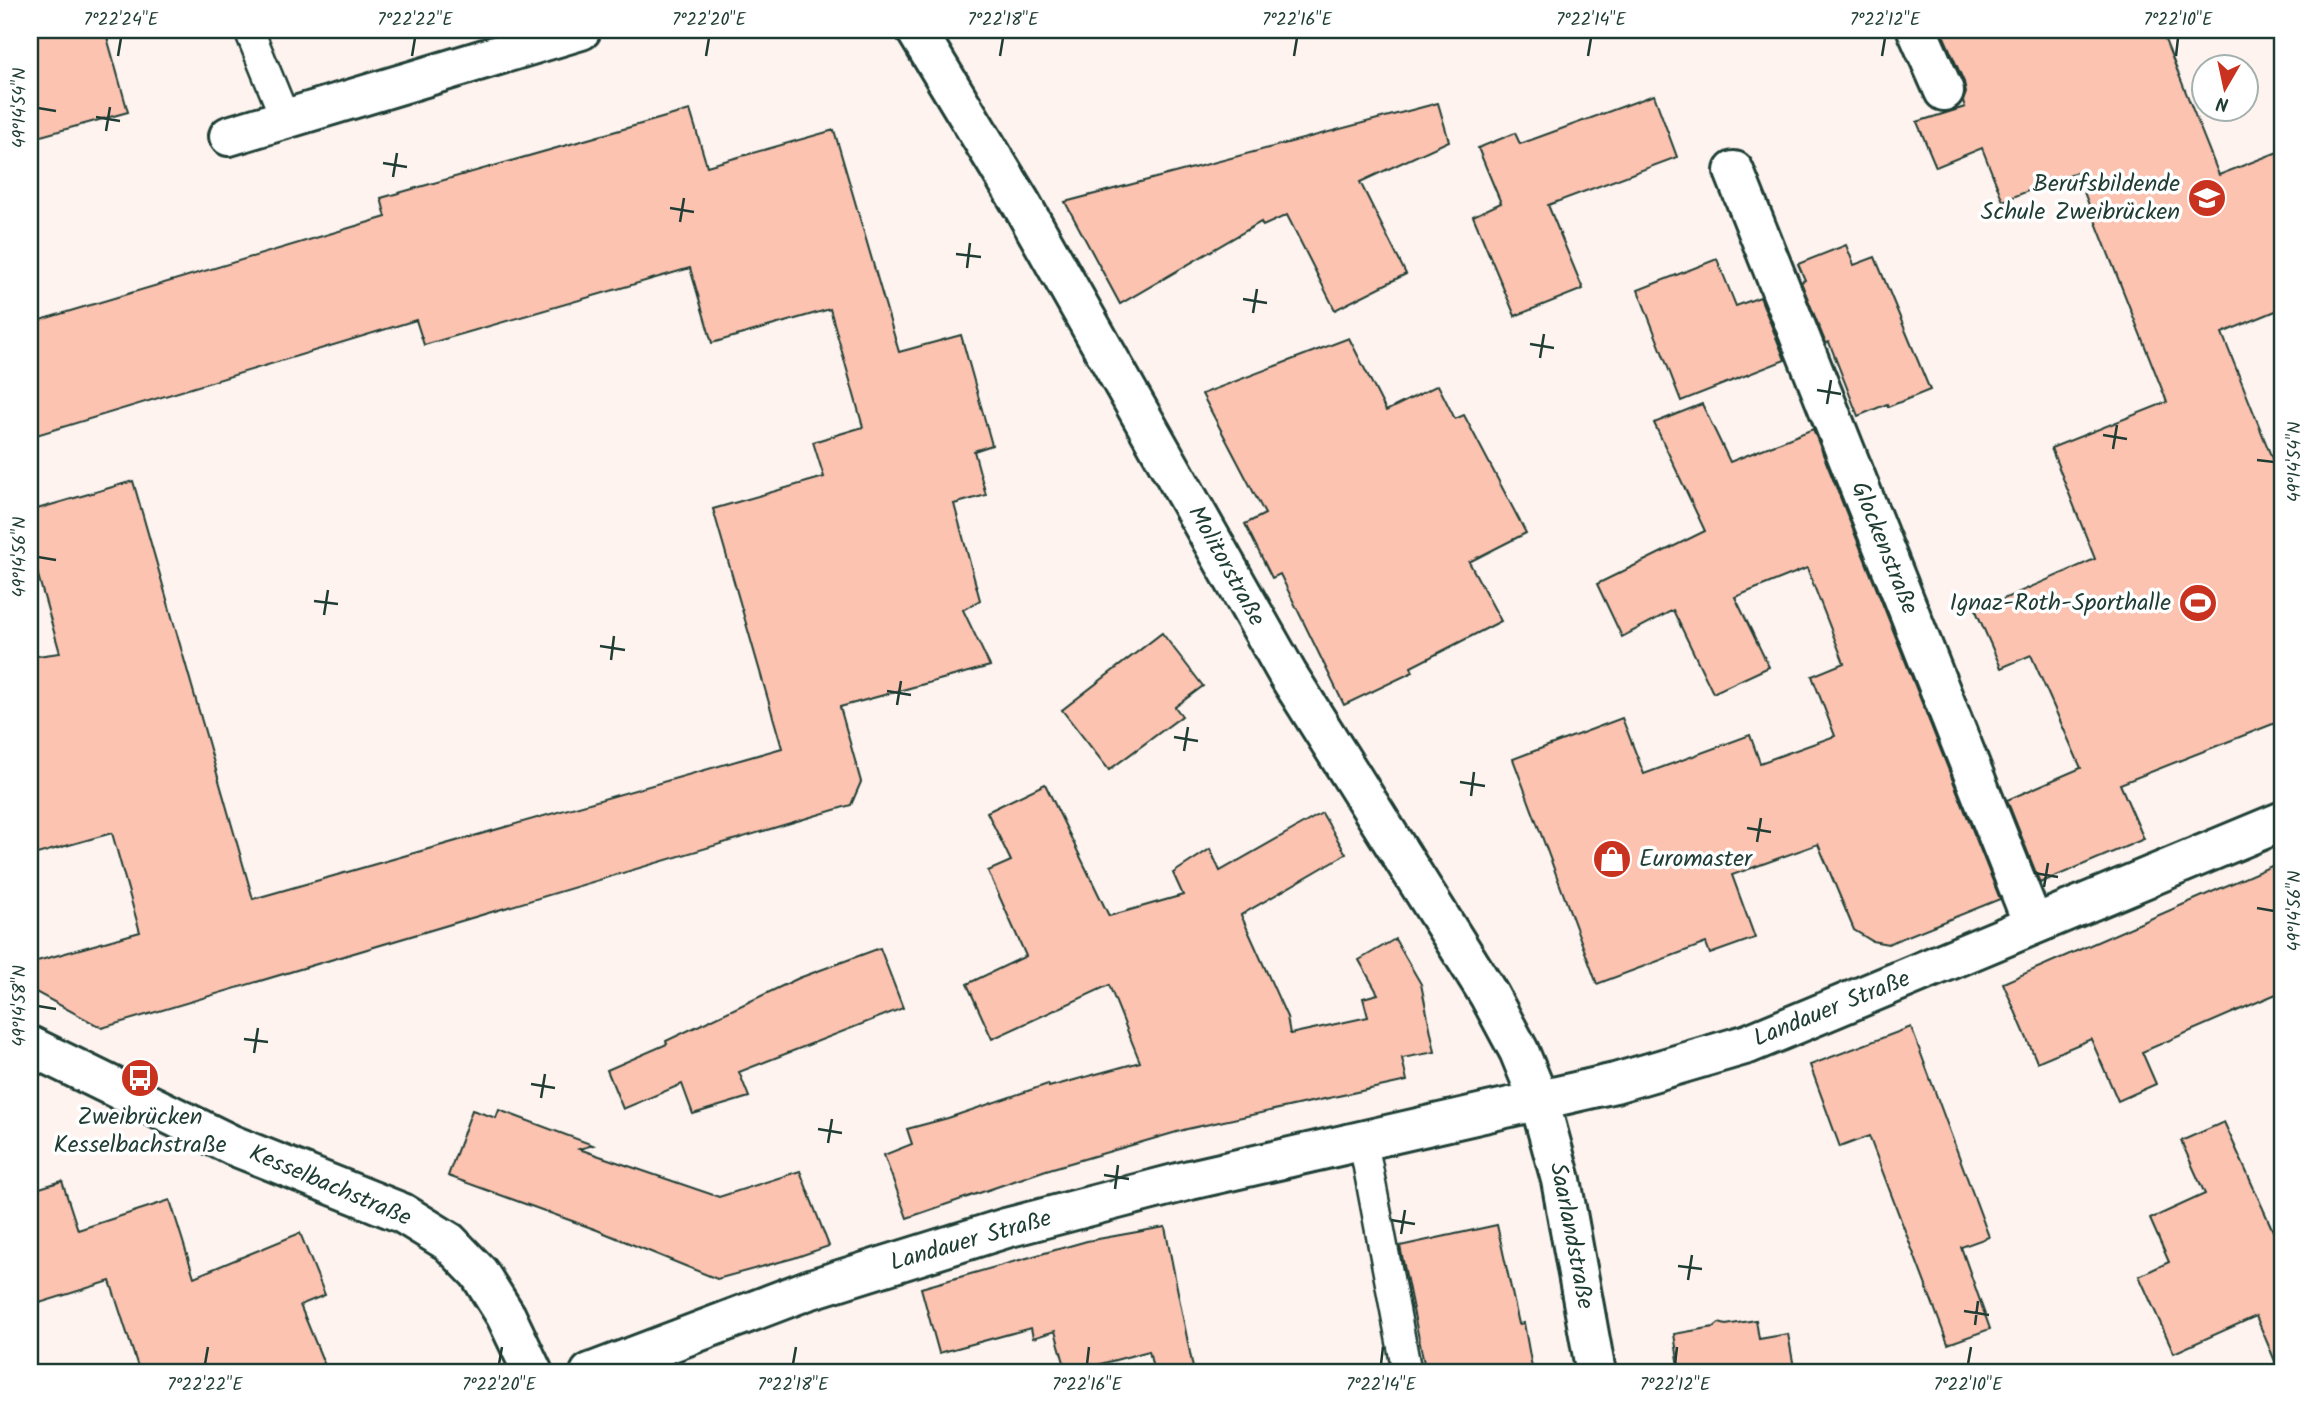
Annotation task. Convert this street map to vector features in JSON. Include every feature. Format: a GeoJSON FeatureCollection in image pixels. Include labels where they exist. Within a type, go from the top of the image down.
{"type":"FeatureCollection","features":[{"type":"Feature","properties":{"kind":"main road"},"geometry":{"type":"LineString","coordinates":[[229,136],[580,30]]}},
{"type":"Feature","properties":{"kind":"main road","name":"Molitorstraße"},"geometry":{"type":"LineString","coordinates":[[916,30],[1022,205],[1287,675],[1489,995],[1519,1051],[1539,1100]]}},
{"type":"Feature","properties":{"kind":"main road"},"geometry":{"type":"LineString","coordinates":[[1917,30],[1944,91]]}},
{"type":"Feature","properties":{"kind":"main road","name":"Glockenstraße"},"geometry":{"type":"LineString","coordinates":[[1734,171],[2033,924]]}},
{"type":"Feature","properties":{"kind":"main road","name":"Landauer Straße"},"geometry":{"type":"LineString","coordinates":[[590,1373],[808,1290],[1006,1228],[1190,1180],[1615,1083],[1748,1044],[2283,821]]}},
{"type":"Feature","properties":{"kind":"main road","name":"Kesselbachstraße"},"geometry":{"type":"LineString","coordinates":[[30,1046],[232,1145],[402,1213],[449,1242],[479,1273],[506,1316],[533,1373]]}},
{"type":"Feature","properties":{"kind":"main road","name":"Saarlandstraße"},"geometry":{"type":"LineString","coordinates":[[1539,1100],[1562,1180],[1596,1373]]}},
{"type":"Feature","properties":{"kind":"lane"},"geometry":{"type":"LineString","coordinates":[[249,30],[285,118]]}},
{"type":"Feature","properties":{"kind":"lane"},"geometry":{"type":"LineString","coordinates":[[1363,1141],[1407,1373]]}},
{"type":"Feature","properties":{"kind":"building"},"geometry":{"type":"Polygon","coordinates":[[[52,30],[105,30],[128,112],[30,139],[30,36],[52,30]]]}},
{"type":"Feature","properties":{"kind":"building"},"geometry":{"type":"Polygon","coordinates":[[[1941,30],[2161,30],[2190,102],[2190,122],[2198,122],[2219,175],[2283,150],[2283,308],[2222,333],[2283,486],[2283,720],[2120,784],[2144,839],[2040,883],[2007,800],[2081,768],[2031,655],[2001,668],[1976,611],[2095,559],[2051,448],[2167,402],[2076,172],[2003,201],[1982,148],[1936,167],[1917,122],[1965,107],[1964,82],[1941,30]]]}},
{"type":"Feature","properties":{"kind":"building"},"geometry":{"type":"Polygon","coordinates":[[[1654,95],[1677,157],[1548,205],[1583,289],[1515,316],[1473,216],[1501,203],[1478,148],[1515,133],[1520,144],[1654,95]]]}},
{"type":"Feature","properties":{"kind":"building"},"geometry":{"type":"Polygon","coordinates":[[[1438,103],[1449,141],[1360,182],[1406,274],[1335,310],[1287,215],[1263,226],[1261,222],[1120,304],[1065,202],[1438,103]]]}},
{"type":"Feature","properties":{"kind":"building"},"geometry":{"type":"Polygon","coordinates":[[[690,110],[707,166],[834,130],[899,352],[961,335],[992,445],[974,451],[986,495],[954,504],[980,600],[963,610],[990,666],[840,707],[861,782],[851,805],[102,1028],[30,989],[30,963],[140,932],[112,833],[30,856],[30,657],[60,653],[30,547],[30,511],[133,481],[253,899],[782,748],[713,509],[824,477],[813,442],[863,427],[830,309],[712,343],[690,268],[424,345],[416,320],[30,437],[30,323],[386,217],[381,198],[690,110]]]}},
{"type":"Feature","properties":{"kind":"building"},"geometry":{"type":"Polygon","coordinates":[[[1846,245],[1854,265],[1875,257],[1930,390],[1858,416],[1829,342],[1826,344],[1801,282],[1805,280],[1798,264],[1846,245]]]}},
{"type":"Feature","properties":{"kind":"building"},"geometry":{"type":"Polygon","coordinates":[[[1717,259],[1736,306],[1760,297],[1785,360],[1681,401],[1638,290],[1717,259]]]}},
{"type":"Feature","properties":{"kind":"building"},"geometry":{"type":"Polygon","coordinates":[[[1349,338],[1386,411],[1438,385],[1455,419],[1464,415],[1526,533],[1469,562],[1501,621],[1411,667],[1413,672],[1344,705],[1280,574],[1272,578],[1245,524],[1265,514],[1202,394],[1349,338]]]}},
{"type":"Feature","properties":{"kind":"building"},"geometry":{"type":"Polygon","coordinates":[[[1702,404],[1730,462],[1813,429],[2000,899],[1888,944],[1872,941],[1854,930],[1818,844],[1732,875],[1755,938],[1710,954],[1706,943],[1597,984],[1513,759],[1622,718],[1644,774],[1750,735],[1760,763],[1835,736],[1812,676],[1844,663],[1807,568],[1735,597],[1769,667],[1713,693],[1673,610],[1622,637],[1597,584],[1705,531],[1654,423],[1702,404]]]}},
{"type":"Feature","properties":{"kind":"building"},"geometry":{"type":"Polygon","coordinates":[[[1162,633],[1203,686],[1175,707],[1182,716],[1109,770],[1062,710],[1162,633]]]}},
{"type":"Feature","properties":{"kind":"building"},"geometry":{"type":"Polygon","coordinates":[[[1045,784],[1109,916],[1183,895],[1173,873],[1210,849],[1220,871],[1322,813],[1346,854],[1241,915],[1287,1017],[1290,1034],[1368,1017],[1363,998],[1378,994],[1359,960],[1395,939],[1421,984],[1435,1052],[1402,1058],[1407,1081],[1187,1129],[1046,1170],[907,1218],[884,1155],[912,1144],[907,1129],[1048,1084],[1049,1087],[1140,1062],[1109,985],[992,1039],[967,984],[1026,956],[988,871],[1011,861],[987,812],[1045,784]]]}},
{"type":"Feature","properties":{"kind":"building"},"geometry":{"type":"Polygon","coordinates":[[[2283,861],[2283,991],[2142,1052],[2156,1084],[2118,1101],[2091,1039],[2037,1062],[2003,983],[2283,861]]]}},
{"type":"Feature","properties":{"kind":"building"},"geometry":{"type":"Polygon","coordinates":[[[880,948],[903,1008],[739,1072],[749,1097],[693,1114],[682,1084],[623,1109],[607,1070],[667,1044],[666,1041],[799,978],[880,948]]]}},
{"type":"Feature","properties":{"kind":"building"},"geometry":{"type":"Polygon","coordinates":[[[1911,1027],[1989,1237],[1961,1247],[1990,1329],[1948,1344],[1869,1136],[1840,1147],[1810,1065],[1911,1027]]]}},
{"type":"Feature","properties":{"kind":"building"},"geometry":{"type":"Polygon","coordinates":[[[472,1110],[496,1118],[499,1110],[593,1145],[579,1149],[719,1197],[800,1171],[829,1246],[717,1279],[597,1230],[448,1176],[472,1110]]]}},
{"type":"Feature","properties":{"kind":"building"},"geometry":{"type":"Polygon","coordinates":[[[2224,1122],[2283,1253],[2283,1373],[2280,1373],[2256,1316],[2174,1353],[2139,1276],[2169,1262],[2150,1219],[2205,1194],[2181,1141],[2224,1122]]]}},
{"type":"Feature","properties":{"kind":"building"},"geometry":{"type":"Polygon","coordinates":[[[62,1181],[78,1230],[170,1200],[194,1277],[300,1233],[325,1295],[300,1305],[328,1373],[140,1373],[110,1281],[30,1306],[30,1191],[62,1181]]]}},
{"type":"Feature","properties":{"kind":"building"},"geometry":{"type":"Polygon","coordinates":[[[1497,1225],[1519,1324],[1524,1323],[1533,1373],[1426,1373],[1400,1246],[1497,1225]]]}},
{"type":"Feature","properties":{"kind":"building"},"geometry":{"type":"Polygon","coordinates":[[[1165,1227],[1194,1373],[1154,1373],[1149,1351],[1067,1373],[1055,1331],[1033,1338],[1031,1328],[939,1353],[921,1288],[1087,1241],[1165,1227]]]}},
{"type":"Feature","properties":{"kind":"building"},"geometry":{"type":"Polygon","coordinates":[[[1756,1320],[1759,1339],[1788,1334],[1795,1373],[1680,1373],[1674,1334],[1714,1327],[1719,1323],[1726,1325],[1756,1320]]]}},
{"type":"Feature","properties":{"kind":"place","name":"Berufsbildende Schule Zweibrücken"},"geometry":{"type":"Point","coordinates":[2207,198]}},
{"type":"Feature","properties":{"kind":"place","name":"Ignaz-Roth-Sporthalle"},"geometry":{"type":"Point","coordinates":[2198,603]}},
{"type":"Feature","properties":{"kind":"place","name":"Euromaster"},"geometry":{"type":"Point","coordinates":[1612,859]}},
{"type":"Feature","properties":{"kind":"place","name":"Zweibrücken Kesselbachstraße"},"geometry":{"type":"Point","coordinates":[140,1078]}}]}
